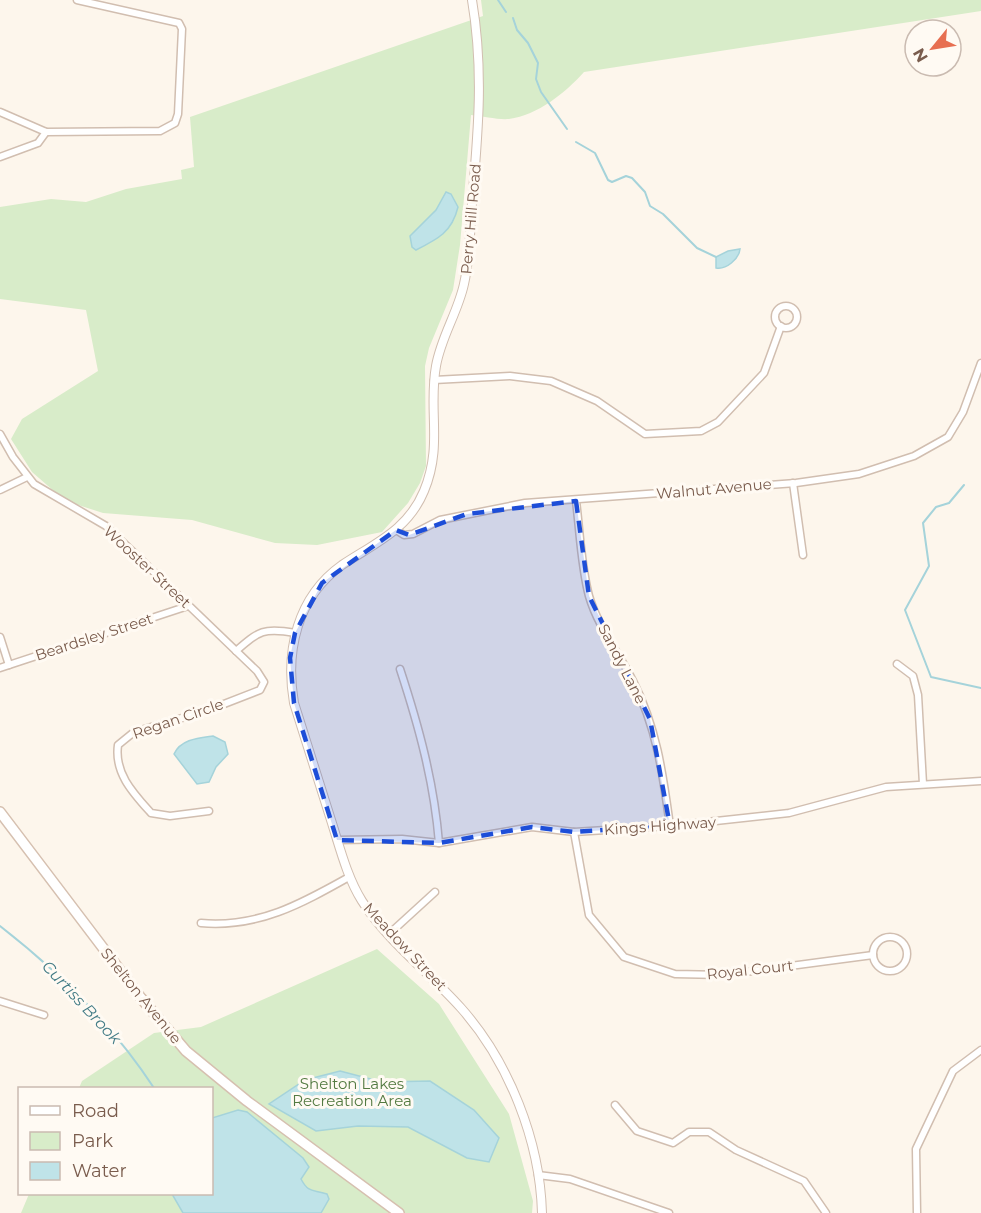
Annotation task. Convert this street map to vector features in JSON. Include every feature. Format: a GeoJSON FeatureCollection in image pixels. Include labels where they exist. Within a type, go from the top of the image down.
{"type":"FeatureCollection","features":[{"type":"Feature","properties":{"kind":"main road","name":"Shelton Avenue"},"geometry":{"type":"LineString","coordinates":[[0,812],[123,976],[178,1043],[247,1101],[399,1213]]}},
{"type":"Feature","properties":{"kind":"street"},"geometry":{"type":"LineString","coordinates":[[0,112],[46,132],[160,131],[168,129],[175,123],[178,114],[182,29],[174,21],[76,0]]}},
{"type":"Feature","properties":{"kind":"street","name":"Perry Hill Road"},"geometry":{"type":"LineString","coordinates":[[295,633],[307,605],[322,583],[341,566],[396,530],[418,504],[433,468],[436,439],[434,380],[439,351],[462,294],[467,269],[481,82],[471,0]]}},
{"type":"Feature","properties":{"kind":"street"},"geometry":{"type":"LineString","coordinates":[[0,157],[38,143],[46,132]]}},
{"type":"Feature","properties":{"kind":"street"},"geometry":{"type":"LineString","coordinates":[[434,380],[510,376],[551,381],[597,401],[645,434],[701,431],[718,422],[764,373],[781,326]]}},
{"type":"Feature","properties":{"kind":"street","name":"Walnut Avenue"},"geometry":{"type":"LineString","coordinates":[[396,530],[404,535],[413,534],[440,520],[525,503],[576,501],[793,483],[859,474],[914,456],[948,437],[963,412],[981,363]]}},
{"type":"Feature","properties":{"kind":"street","name":"Wooster Street"},"geometry":{"type":"LineString","coordinates":[[0,434],[27,477],[62,502],[106,526],[257,671],[264,682]]}},
{"type":"Feature","properties":{"kind":"street"},"geometry":{"type":"LineString","coordinates":[[0,490],[27,477]]}},
{"type":"Feature","properties":{"kind":"street"},"geometry":{"type":"LineString","coordinates":[[793,483],[803,555]]}},
{"type":"Feature","properties":{"kind":"street","name":"Sandy Lane"},"geometry":{"type":"LineString","coordinates":[[576,501],[590,596],[604,630],[633,681],[650,719],[660,755],[670,826]]}},
{"type":"Feature","properties":{"kind":"street","name":"Beardsley Street"},"geometry":{"type":"LineString","coordinates":[[0,668],[188,606]]}},
{"type":"Feature","properties":{"kind":"street"},"geometry":{"type":"LineString","coordinates":[[236,651],[257,633],[272,629],[295,633]]}},
{"type":"Feature","properties":{"kind":"street","name":"Meadow Street"},"geometry":{"type":"LineString","coordinates":[[295,633],[290,658],[294,703],[350,877],[361,900],[388,934],[462,1010],[489,1047],[521,1112],[538,1175],[542,1213]]}},
{"type":"Feature","properties":{"kind":"street"},"geometry":{"type":"LineString","coordinates":[[0,637],[9,665]]}},
{"type":"Feature","properties":{"kind":"street"},"geometry":{"type":"LineString","coordinates":[[897,664],[913,676],[918,695],[923,784]]}},
{"type":"Feature","properties":{"kind":"street"},"geometry":{"type":"LineString","coordinates":[[400,669],[422,737],[431,776],[439,843]]}},
{"type":"Feature","properties":{"kind":"street","name":"Regan Circle"},"geometry":{"type":"LineString","coordinates":[[209,811],[170,816],[151,813],[120,772],[116,761],[118,745],[134,732],[206,711],[260,690],[264,682]]}},
{"type":"Feature","properties":{"kind":"street","name":"Kings Highway"},"geometry":{"type":"LineString","coordinates":[[337,840],[402,839],[439,843],[532,827],[574,832],[670,826],[771,816],[838,802],[886,788],[981,781]]}},
{"type":"Feature","properties":{"kind":"street","name":"Royal Court"},"geometry":{"type":"LineString","coordinates":[[574,832],[589,915],[624,957],[675,974],[723,975],[873,955]]}},
{"type":"Feature","properties":{"kind":"street"},"geometry":{"type":"LineString","coordinates":[[201,923],[226,925],[285,910],[350,877]]}},
{"type":"Feature","properties":{"kind":"street"},"geometry":{"type":"LineString","coordinates":[[388,934],[435,892]]}},
{"type":"Feature","properties":{"kind":"street"},"geometry":{"type":"LineString","coordinates":[[888,937],[901,942],[907,953],[901,967],[891,971],[880,968],[873,955],[876,944],[888,937]]}},
{"type":"Feature","properties":{"kind":"street"},"geometry":{"type":"LineString","coordinates":[[0,1001],[44,1015]]}},
{"type":"Feature","properties":{"kind":"street"},"geometry":{"type":"LineString","coordinates":[[917,1213],[916,1149],[953,1071],[981,1050]]}},
{"type":"Feature","properties":{"kind":"street"},"geometry":{"type":"LineString","coordinates":[[615,1105],[637,1131],[673,1143],[689,1132],[710,1132],[736,1150],[804,1181],[826,1213]]}},
{"type":"Feature","properties":{"kind":"street"},"geometry":{"type":"LineString","coordinates":[[538,1175],[570,1179],[669,1213]]}},
{"type":"Feature","properties":{"kind":"highlighted area"},"geometry":{"type":"Polygon","coordinates":[[[576,501],[589,596],[650,719],[670,826],[574,832],[532,827],[439,843],[337,840],[294,703],[290,658],[295,633],[322,583],[396,530],[409,535],[467,514],[576,501]]]}},
{"type":"Feature","properties":{"kind":"green space"},"geometry":{"type":"Polygon","coordinates":[[[481,0],[981,0],[981,11],[935,18],[903,18],[903,23],[584,72],[560,95],[520,117],[505,119],[471,115],[460,245],[453,290],[429,348],[425,366],[426,466],[420,483],[408,503],[382,532],[317,545],[275,543],[192,520],[103,513],[69,502],[32,472],[11,439],[22,419],[98,371],[86,310],[0,299],[0,207],[51,199],[86,202],[126,189],[182,179],[181,170],[194,167],[190,117],[483,16],[481,0]]]}},
{"type":"Feature","properties":{"kind":"green space","name":"Shelton Lakes Recreation Area"},"geometry":{"type":"Polygon","coordinates":[[[377,949],[439,1004],[509,1114],[533,1201],[532,1213],[21,1213],[29,1195],[213,1195],[213,1087],[79,1087],[82,1081],[154,1033],[201,1027],[377,949]]]}},
{"type":"Feature","properties":{"kind":"water"},"geometry":{"type":"Polygon","coordinates":[[[446,192],[451,194],[458,207],[452,223],[443,234],[416,250],[412,247],[410,236],[436,210],[446,192]]]}},
{"type":"Feature","properties":{"kind":"water"},"geometry":{"type":"Polygon","coordinates":[[[740,249],[731,263],[716,268],[716,257],[728,251],[740,249]]]}},
{"type":"Feature","properties":{"kind":"water"},"geometry":{"type":"Polygon","coordinates":[[[213,736],[225,742],[228,754],[216,767],[209,782],[197,784],[174,754],[186,742],[213,736]]]}},
{"type":"Feature","properties":{"kind":"water"},"geometry":{"type":"Polygon","coordinates":[[[340,1071],[382,1082],[430,1081],[474,1110],[499,1138],[489,1162],[467,1158],[408,1127],[358,1126],[316,1131],[269,1104],[305,1080],[340,1071]]]}},
{"type":"Feature","properties":{"kind":"water"},"geometry":{"type":"Polygon","coordinates":[[[238,1110],[247,1112],[303,1158],[309,1167],[301,1179],[304,1184],[312,1190],[327,1194],[329,1199],[321,1213],[183,1213],[173,1195],[213,1195],[213,1118],[238,1110]]]}},
{"type":"Feature","properties":{"kind":"waterway"},"geometry":{"type":"LineString","coordinates":[[498,0],[506,12]]}},
{"type":"Feature","properties":{"kind":"waterway"},"geometry":{"type":"LineString","coordinates":[[513,18],[517,30],[528,43],[538,63],[536,79],[541,92],[567,129]]}},
{"type":"Feature","properties":{"kind":"waterway"},"geometry":{"type":"LineString","coordinates":[[576,142],[595,153],[608,180],[612,182],[626,176],[632,178],[645,192],[650,206],[663,214],[697,248],[716,257]]}},
{"type":"Feature","properties":{"kind":"waterway"},"geometry":{"type":"LineString","coordinates":[[964,485],[949,503],[936,507],[923,523],[929,566],[905,610],[931,677],[981,688]]}},
{"type":"Feature","properties":{"kind":"waterway","name":"Curtiss Brook"},"geometry":{"type":"LineString","coordinates":[[0,926],[22,943],[84,1001],[121,1043],[153,1087]]}}]}
